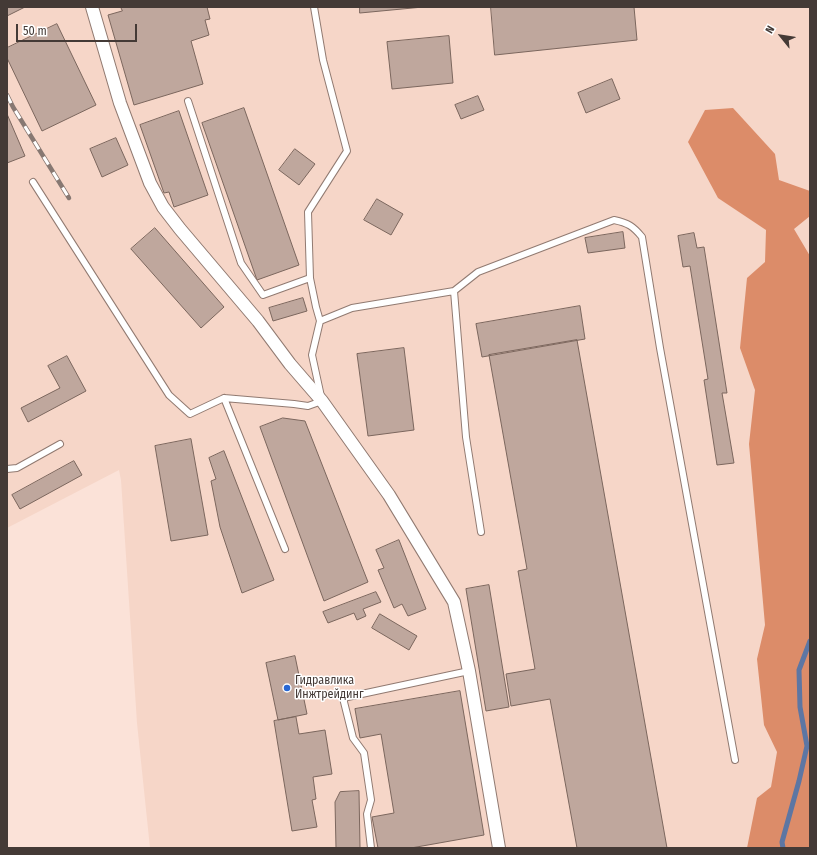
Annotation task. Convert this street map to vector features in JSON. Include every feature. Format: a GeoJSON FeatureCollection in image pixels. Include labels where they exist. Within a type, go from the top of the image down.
{"type":"FeatureCollection","features":[{"type":"Feature","properties":{"kind":"street"},"geometry":{"type":"LineString","coordinates":[[92,7],[120,104],[150,183],[163,207],[258,321],[290,364],[322,401],[389,495],[454,602],[469,671],[500,848]]}},
{"type":"Feature","properties":{"kind":"lane"},"geometry":{"type":"LineString","coordinates":[[33,182],[169,395],[190,414],[224,398],[308,406],[322,401],[312,355],[320,321],[310,278],[308,212],[347,151],[323,60],[314,7]]}},
{"type":"Feature","properties":{"kind":"lane"},"geometry":{"type":"LineString","coordinates":[[188,101],[241,263],[263,295],[310,278]]}},
{"type":"Feature","properties":{"kind":"lane"},"geometry":{"type":"LineString","coordinates":[[320,321],[352,308],[454,291],[478,272],[614,220],[625,222],[634,228],[642,237],[660,348],[735,760]]}},
{"type":"Feature","properties":{"kind":"lane"},"geometry":{"type":"LineString","coordinates":[[454,291],[466,438],[481,532]]}},
{"type":"Feature","properties":{"kind":"lane"},"geometry":{"type":"LineString","coordinates":[[224,398],[285,549]]}},
{"type":"Feature","properties":{"kind":"lane"},"geometry":{"type":"LineString","coordinates":[[7,469],[17,468],[60,444]]}},
{"type":"Feature","properties":{"kind":"lane"},"geometry":{"type":"LineString","coordinates":[[372,848],[368,814],[371,800],[364,753],[353,738],[343,698],[469,671]]}},
{"type":"Feature","properties":{"kind":"shaded area"},"geometry":{"type":"Polygon","coordinates":[[[7,7],[810,7],[810,848],[150,848],[137,723],[121,480],[119,470],[7,528],[7,7]]]}},
{"type":"Feature","properties":{"kind":"shaded area"},"geometry":{"type":"Polygon","coordinates":[[[733,108],[775,154],[779,180],[810,191],[810,216],[794,229],[810,256],[810,848],[747,848],[757,798],[771,787],[777,752],[764,725],[757,659],[765,625],[749,444],[755,390],[740,348],[747,278],[765,262],[766,230],[718,198],[688,142],[705,110],[733,108]]]}},
{"type":"Feature","properties":{"kind":"building"},"geometry":{"type":"Polygon","coordinates":[[[7,7],[25,7],[7,16],[7,7]]]}},
{"type":"Feature","properties":{"kind":"building"},"geometry":{"type":"Polygon","coordinates":[[[121,7],[207,7],[210,19],[205,20],[209,35],[191,41],[203,84],[134,105],[108,15],[122,11],[121,7]]]}},
{"type":"Feature","properties":{"kind":"building"},"geometry":{"type":"Polygon","coordinates":[[[360,7],[423,7],[360,13],[360,7]]]}},
{"type":"Feature","properties":{"kind":"building"},"geometry":{"type":"Polygon","coordinates":[[[491,7],[634,7],[637,40],[495,55],[491,7]]]}},
{"type":"Feature","properties":{"kind":"building"},"geometry":{"type":"Polygon","coordinates":[[[57,24],[96,105],[42,131],[7,58],[7,48],[57,24]]]}},
{"type":"Feature","properties":{"kind":"building"},"geometry":{"type":"Polygon","coordinates":[[[449,36],[453,83],[392,89],[387,42],[449,36]]]}},
{"type":"Feature","properties":{"kind":"building"},"geometry":{"type":"Polygon","coordinates":[[[612,79],[620,99],[586,113],[578,93],[612,79]]]}},
{"type":"Feature","properties":{"kind":"building"},"geometry":{"type":"Polygon","coordinates":[[[478,96],[484,110],[461,119],[455,105],[478,96]]]}},
{"type":"Feature","properties":{"kind":"building"},"geometry":{"type":"Polygon","coordinates":[[[244,108],[299,265],[257,280],[202,123],[244,108]]]}},
{"type":"Feature","properties":{"kind":"building"},"geometry":{"type":"Polygon","coordinates":[[[179,111],[208,195],[174,207],[169,192],[164,193],[140,125],[179,111]]]}},
{"type":"Feature","properties":{"kind":"building"},"geometry":{"type":"Polygon","coordinates":[[[7,114],[25,156],[7,163],[7,114]]]}},
{"type":"Feature","properties":{"kind":"building"},"geometry":{"type":"Polygon","coordinates":[[[116,138],[128,165],[102,177],[90,149],[116,138]]]}},
{"type":"Feature","properties":{"kind":"building"},"geometry":{"type":"Polygon","coordinates":[[[295,149],[315,164],[299,185],[279,170],[295,149]]]}},
{"type":"Feature","properties":{"kind":"building"},"geometry":{"type":"Polygon","coordinates":[[[377,199],[403,214],[391,235],[364,220],[377,199]]]}},
{"type":"Feature","properties":{"kind":"building"},"geometry":{"type":"Polygon","coordinates":[[[155,228],[224,307],[201,328],[131,249],[155,228]]]}},
{"type":"Feature","properties":{"kind":"building"},"geometry":{"type":"Polygon","coordinates":[[[623,232],[625,248],[588,253],[585,238],[623,232]]]}},
{"type":"Feature","properties":{"kind":"building"},"geometry":{"type":"Polygon","coordinates":[[[694,233],[697,248],[704,247],[727,393],[722,393],[734,463],[717,465],[704,380],[708,379],[690,266],[683,267],[678,236],[694,233]]]}},
{"type":"Feature","properties":{"kind":"building"},"geometry":{"type":"Polygon","coordinates":[[[303,298],[307,311],[273,321],[269,308],[303,298]]]}},
{"type":"Feature","properties":{"kind":"building"},"geometry":{"type":"Polygon","coordinates":[[[580,306],[585,339],[482,357],[476,324],[580,306]]]}},
{"type":"Feature","properties":{"kind":"building"},"geometry":{"type":"Polygon","coordinates":[[[577,340],[667,848],[577,848],[550,699],[511,706],[506,674],[535,669],[518,571],[527,569],[489,355],[577,340]]]}},
{"type":"Feature","properties":{"kind":"building"},"geometry":{"type":"Polygon","coordinates":[[[404,348],[414,430],[368,436],[357,354],[404,348]]]}},
{"type":"Feature","properties":{"kind":"building"},"geometry":{"type":"Polygon","coordinates":[[[67,356],[86,391],[28,422],[21,408],[60,388],[48,366],[67,356]]]}},
{"type":"Feature","properties":{"kind":"building"},"geometry":{"type":"Polygon","coordinates":[[[283,418],[305,421],[368,582],[324,601],[260,427],[283,418]]]}},
{"type":"Feature","properties":{"kind":"building"},"geometry":{"type":"Polygon","coordinates":[[[191,439],[208,535],[171,541],[155,446],[191,439]]]}},
{"type":"Feature","properties":{"kind":"building"},"geometry":{"type":"Polygon","coordinates":[[[224,451],[274,580],[242,593],[220,527],[211,481],[216,479],[209,458],[224,451]]]}},
{"type":"Feature","properties":{"kind":"building"},"geometry":{"type":"Polygon","coordinates":[[[74,461],[82,475],[20,509],[12,495],[74,461]]]}},
{"type":"Feature","properties":{"kind":"building"},"geometry":{"type":"Polygon","coordinates":[[[399,540],[426,609],[408,616],[402,604],[394,608],[378,570],[384,568],[376,550],[399,540]]]}},
{"type":"Feature","properties":{"kind":"building"},"geometry":{"type":"Polygon","coordinates":[[[489,585],[509,707],[486,711],[466,589],[489,585]]]}},
{"type":"Feature","properties":{"kind":"building"},"geometry":{"type":"Polygon","coordinates":[[[376,592],[381,602],[363,609],[366,616],[357,620],[354,613],[328,623],[323,612],[376,592]]]}},
{"type":"Feature","properties":{"kind":"building"},"geometry":{"type":"Polygon","coordinates":[[[380,614],[417,636],[409,650],[372,628],[380,614]]]}},
{"type":"Feature","properties":{"kind":"building","name":"Гидравлика Инжтрейдинг"},"geometry":{"type":"Polygon","coordinates":[[[295,656],[307,714],[278,720],[266,663],[295,656]]]}},
{"type":"Feature","properties":{"kind":"building"},"geometry":{"type":"Polygon","coordinates":[[[460,691],[484,835],[411,848],[378,848],[372,817],[394,813],[381,734],[360,738],[355,709],[460,691]]]}},
{"type":"Feature","properties":{"kind":"building"},"geometry":{"type":"Polygon","coordinates":[[[296,717],[299,734],[325,730],[332,774],[313,777],[316,799],[312,800],[317,827],[292,831],[274,721],[296,717]]]}},
{"type":"Feature","properties":{"kind":"building"},"geometry":{"type":"Polygon","coordinates":[[[359,791],[360,848],[336,848],[335,802],[340,792],[359,791]]]}},
{"type":"Feature","properties":{"kind":"waterway"},"geometry":{"type":"LineString","coordinates":[[783,848],[782,842],[807,746],[800,707],[799,670],[810,641]]}},
{"type":"Feature","properties":{"kind":"railway"},"geometry":{"type":"LineString","coordinates":[[7,95],[69,198]]}},
{"type":"Feature","properties":{"kind":"place","name":"Гидравлика Инжтрейдинг"},"geometry":{"type":"Point","coordinates":[287,688]}}]}
